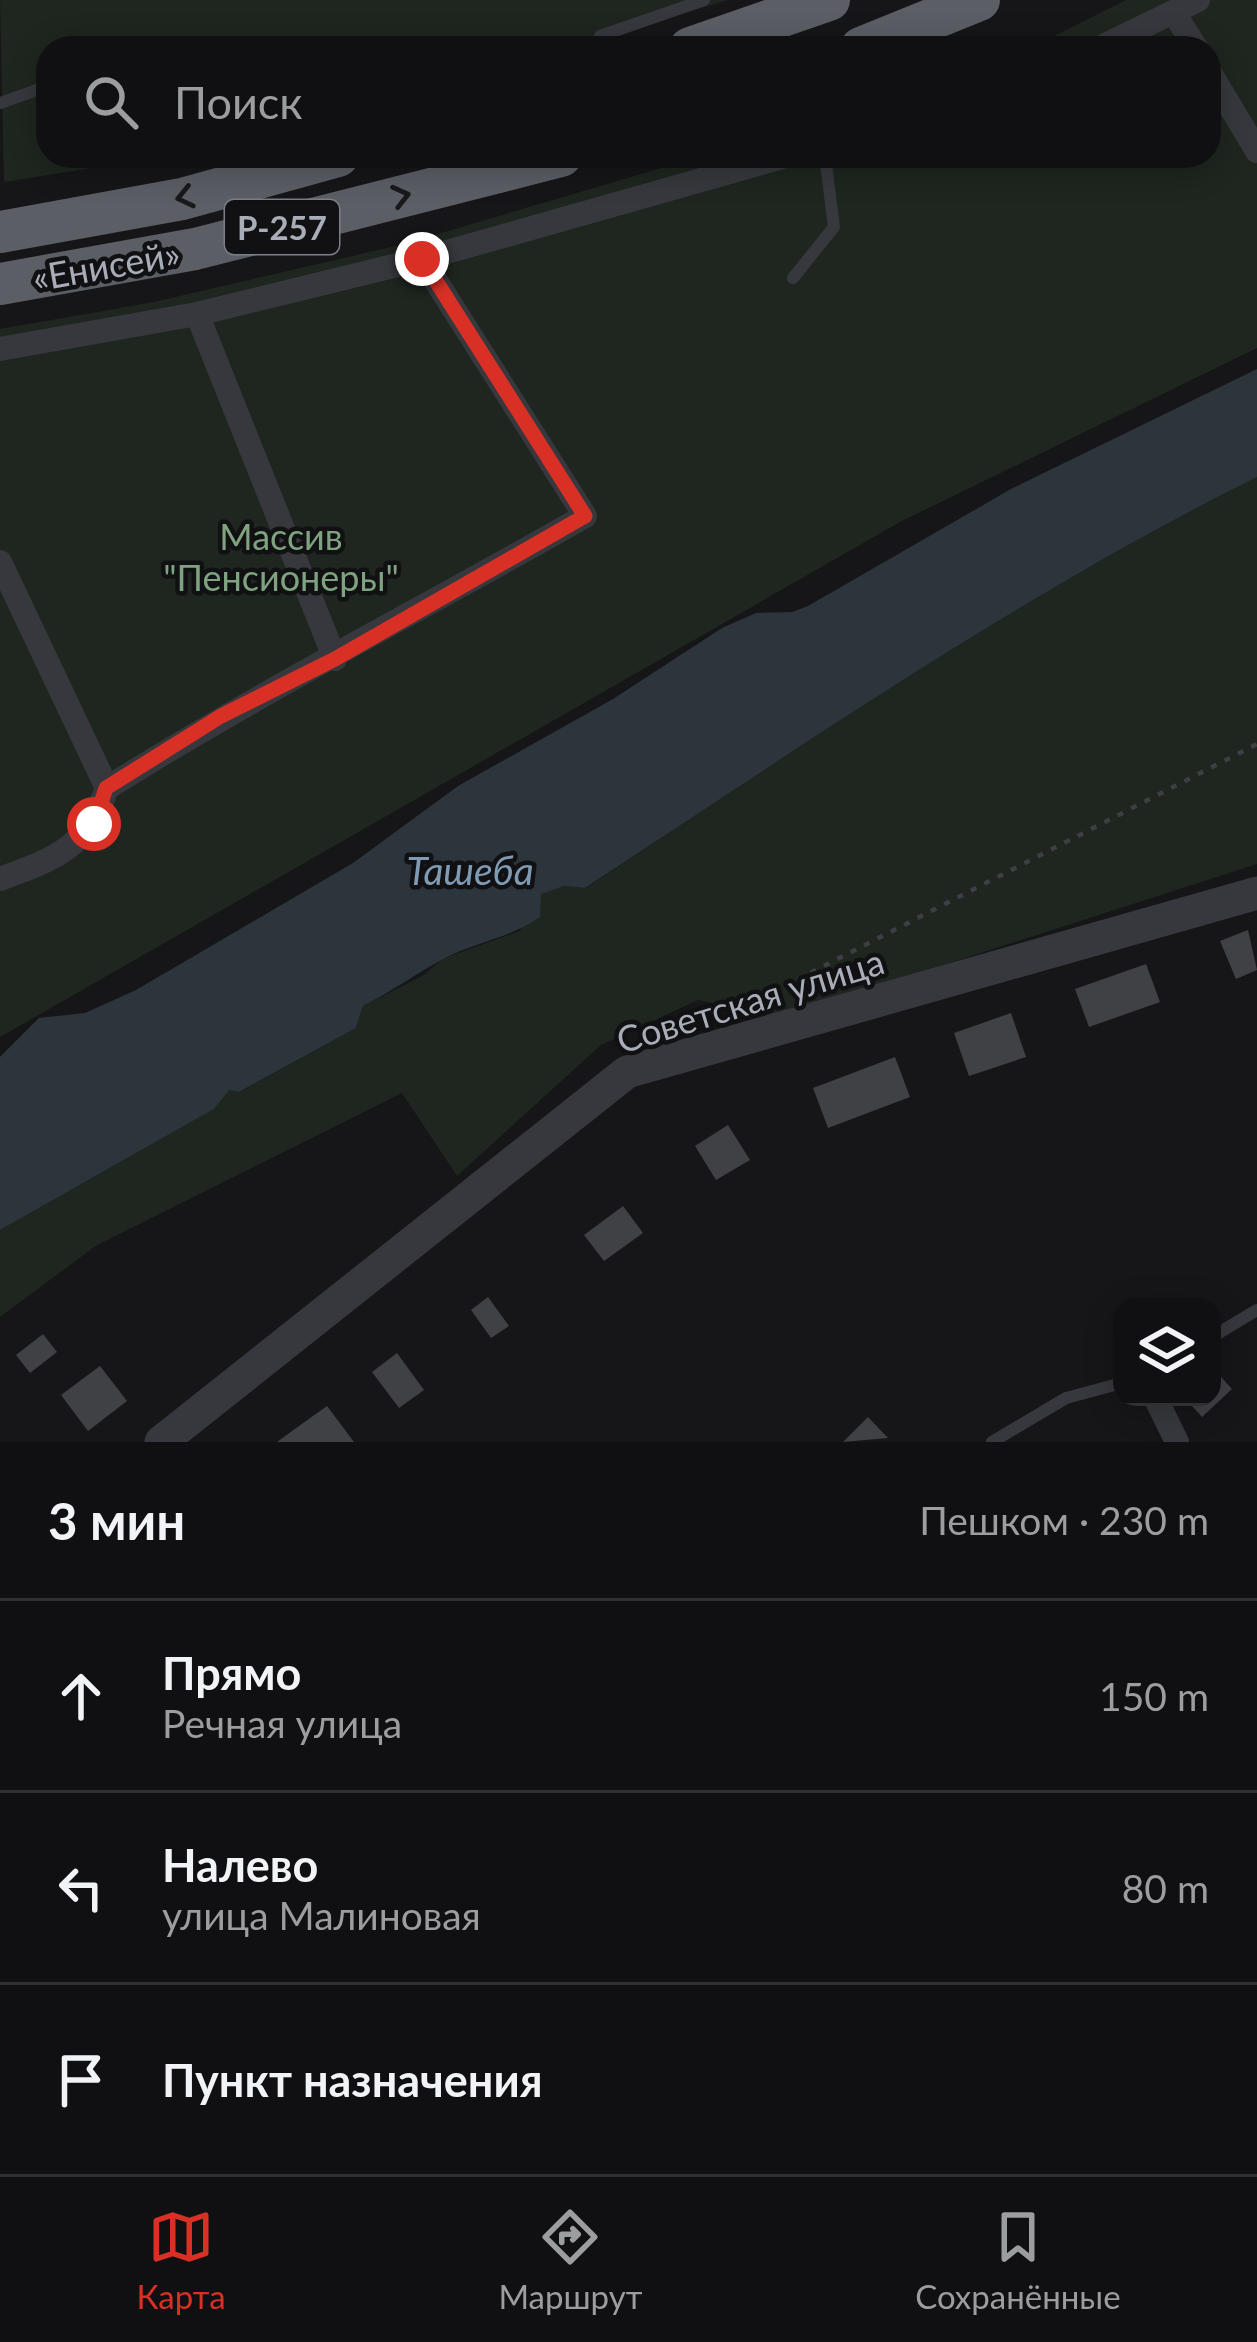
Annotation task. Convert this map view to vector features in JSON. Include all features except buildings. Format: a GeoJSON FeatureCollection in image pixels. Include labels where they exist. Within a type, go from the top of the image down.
{"type":"FeatureCollection","features":[{"type":"Feature","properties":{"kind":"highway"},"geometry":{"type":"LineString","coordinates":[[726,36],[829,0]]}},
{"type":"Feature","properties":{"kind":"highway"},"geometry":{"type":"LineString","coordinates":[[890,36],[979,0]]}},
{"type":"Feature","properties":{"kind":"highway","name":"«Енисей»"},"geometry":{"type":"LineString","coordinates":[[0,232],[182,199],[294,168]]}},
{"type":"Feature","properties":{"kind":"highway","name":"«Енисей»"},"geometry":{"type":"LineString","coordinates":[[0,284],[195,249],[514,168]]}},
{"type":"Feature","properties":{"kind":"street"},"geometry":{"type":"LineString","coordinates":[[1125,36],[1198,0]]}},
{"type":"Feature","properties":{"kind":"street"},"geometry":{"type":"LineString","coordinates":[[1174,13],[1188,36]]}},
{"type":"Feature","properties":{"kind":"street"},"geometry":{"type":"LineString","coordinates":[[1221,90],[1257,151]]}},
{"type":"Feature","properties":{"kind":"street"},"geometry":{"type":"LineString","coordinates":[[0,350],[197,314],[422,259],[744,168]]}},
{"type":"Feature","properties":{"kind":"street"},"geometry":{"type":"LineString","coordinates":[[0,879],[57,858],[94,824],[106,788],[221,716],[335,659],[585,516],[422,259]]}},
{"type":"Feature","properties":{"kind":"street"},"geometry":{"type":"LineString","coordinates":[[197,314],[335,659]]}},
{"type":"Feature","properties":{"kind":"street"},"geometry":{"type":"LineString","coordinates":[[0,562],[106,788]]}},
{"type":"Feature","properties":{"kind":"street","name":"Советская улица"},"geometry":{"type":"LineString","coordinates":[[161,1442],[626,1072],[1257,893]]}},
{"type":"Feature","properties":{"kind":"street"},"geometry":{"type":"LineString","coordinates":[[1159,1406],[1177,1442]]}},
{"type":"Feature","properties":{"kind":"lane"},"geometry":{"type":"LineString","coordinates":[[600,36],[704,0]]}},
{"type":"Feature","properties":{"kind":"lane"},"geometry":{"type":"LineString","coordinates":[[0,103],[36,90]]}},
{"type":"Feature","properties":{"kind":"lane"},"geometry":{"type":"LineString","coordinates":[[794,278],[834,227],[827,168]]}},
{"type":"Feature","properties":{"kind":"lane"},"geometry":{"type":"LineString","coordinates":[[1221,1332],[1257,1310]]}},
{"type":"Feature","properties":{"kind":"lane"},"geometry":{"type":"LineString","coordinates":[[992,1442],[1066,1398],[1113,1385]]}},
{"type":"Feature","properties":{"kind":"path"},"geometry":{"type":"LineString","coordinates":[[731,1014],[1257,744]]}},
{"type":"Feature","properties":{"kind":"green space"},"geometry":{"type":"Polygon","coordinates":[[[0,0],[728,0],[606,36],[36,36],[36,168],[92,168],[4,182],[0,0]]]}},
{"type":"Feature","properties":{"kind":"green space","name":"Массив \"Пенсионеры\""},"geometry":{"type":"Polygon","coordinates":[[[1126,0],[1257,0],[1257,348],[902,521],[0,1037],[0,329],[154,302],[404,244],[661,168],[1221,168],[1221,36],[1054,36],[1126,0]]]}},
{"type":"Feature","properties":{"kind":"green space"},"geometry":{"type":"Polygon","coordinates":[[[1257,477],[1257,864],[779,1018],[698,1000],[601,1045],[457,1176],[402,1093],[97,1245],[0,1317],[0,1230],[214,1109],[229,1089],[240,1092],[356,1028],[363,1006],[424,975],[442,959],[520,931],[540,894],[564,886],[586,888],[999,620],[1257,477]]]}},
{"type":"Feature","properties":{"kind":"water","name":"Ташеба"},"geometry":{"type":"Polygon","coordinates":[[[1257,369],[1257,477],[999,620],[585,888],[564,886],[541,894],[540,917],[529,924],[435,964],[363,1006],[356,1028],[239,1092],[229,1090],[214,1109],[0,1230],[0,1057],[39,1018],[85,1013],[136,990],[353,863],[458,786],[613,699],[722,628],[756,613],[792,612],[808,606],[1011,489],[1257,369]]]}},
{"type":"Feature","properties":{"kind":"route"},"geometry":{"type":"LineString","coordinates":[[94,824],[106,788],[221,716],[335,659],[585,516],[422,259]]}}]}
